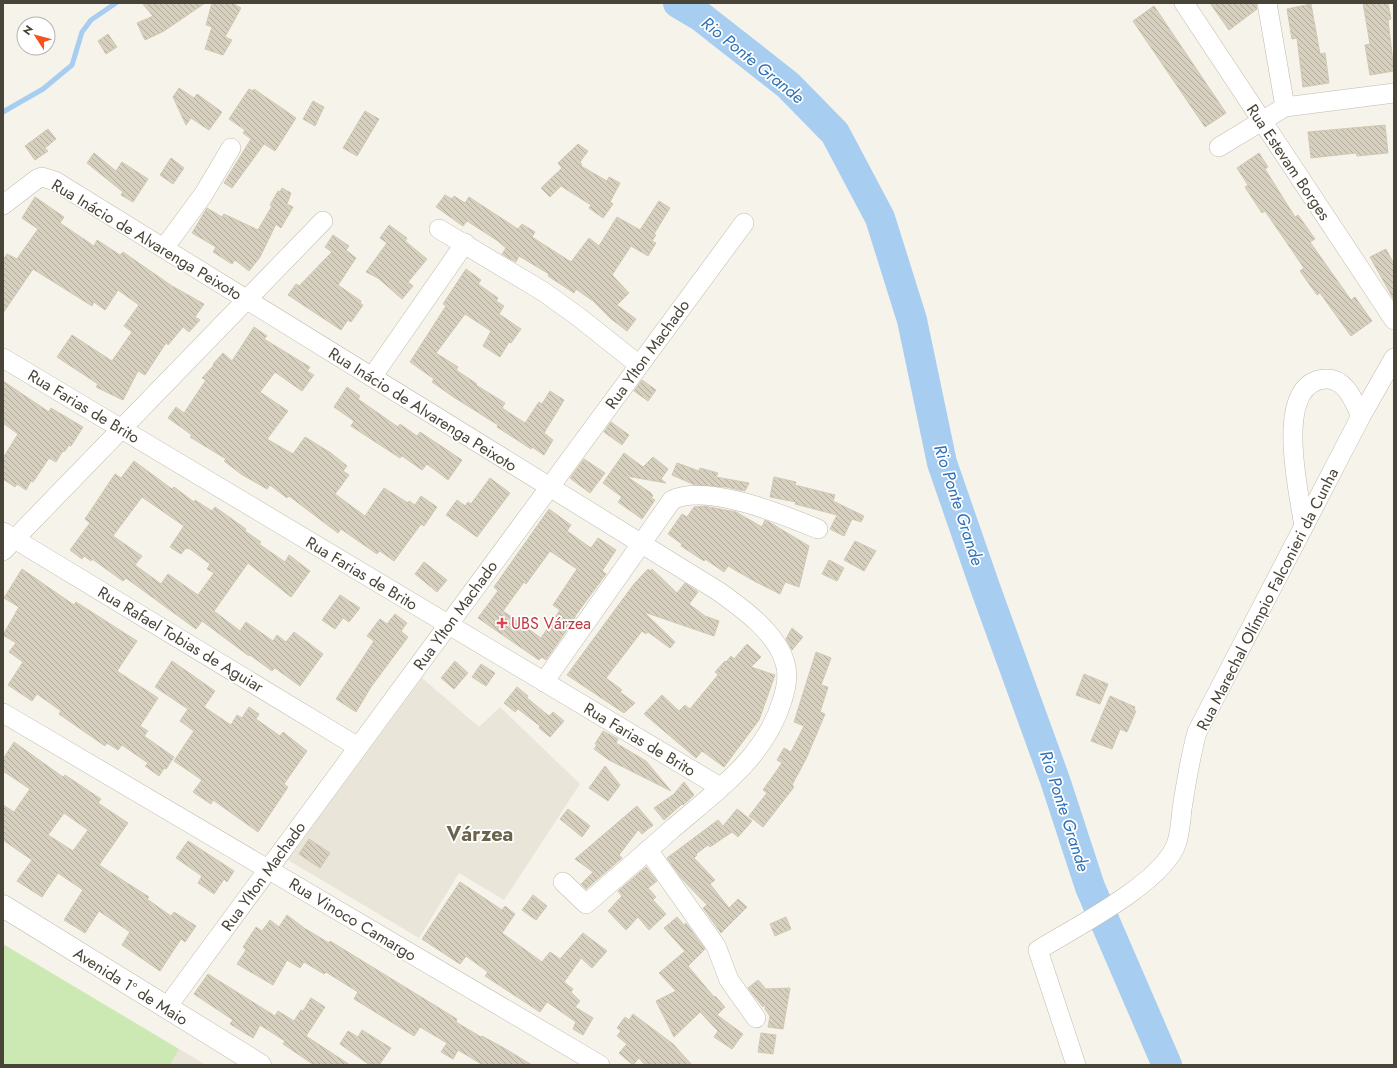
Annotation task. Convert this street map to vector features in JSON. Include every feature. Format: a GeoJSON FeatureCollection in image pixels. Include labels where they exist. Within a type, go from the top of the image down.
{"type":"FeatureCollection","features":[{"type":"Feature","properties":{"kind":"street","name":"Rua Estevam Borges"},"geometry":{"type":"LineString","coordinates":[[1184,3],[1394,320]]}},
{"type":"Feature","properties":{"kind":"street"},"geometry":{"type":"LineString","coordinates":[[1267,3],[1285,107]]}},
{"type":"Feature","properties":{"kind":"street"},"geometry":{"type":"LineString","coordinates":[[1219,147],[1285,107],[1394,93]]}},
{"type":"Feature","properties":{"kind":"street"},"geometry":{"type":"LineString","coordinates":[[164,248],[203,195],[231,148]]}},
{"type":"Feature","properties":{"kind":"street","name":"Rua Inácio de Alvarenga Peixoto"},"geometry":{"type":"LineString","coordinates":[[3,205],[31,182],[42,177],[55,181],[718,591],[744,609],[762,626],[786,662],[786,690],[774,723],[749,760],[720,787]]}},
{"type":"Feature","properties":{"kind":"street"},"geometry":{"type":"LineString","coordinates":[[7,540],[122,429],[323,221]]}},
{"type":"Feature","properties":{"kind":"street","name":"Rua Ylton Machado"},"geometry":{"type":"LineString","coordinates":[[167,1007],[744,222]]}},
{"type":"Feature","properties":{"kind":"street"},"geometry":{"type":"LineString","coordinates":[[439,228],[544,292],[580,318],[639,365]]}},
{"type":"Feature","properties":{"kind":"street"},"geometry":{"type":"LineString","coordinates":[[372,377],[465,243]]}},
{"type":"Feature","properties":{"kind":"street","name":"Rua Farias de Brito"},"geometry":{"type":"LineString","coordinates":[[3,358],[720,787]]}},
{"type":"Feature","properties":{"kind":"street","name":"Rua Marechal Olímpio Falconieri da Cunha"},"geometry":{"type":"LineString","coordinates":[[1076,1065],[1038,950],[1137,889],[1155,875],[1168,860],[1177,843],[1191,753],[1197,732],[1361,416],[1394,358]]}},
{"type":"Feature","properties":{"kind":"street"},"geometry":{"type":"LineString","coordinates":[[1304,526],[1292,442],[1294,415],[1299,396],[1308,384],[1319,379],[1330,378],[1342,384],[1351,396],[1361,416]]}},
{"type":"Feature","properties":{"kind":"street"},"geometry":{"type":"LineString","coordinates":[[544,682],[640,543],[672,500],[680,496],[694,494],[747,503],[776,512],[818,529]]}},
{"type":"Feature","properties":{"kind":"street","name":"Rua Rafael Tobias de Aguiar"},"geometry":{"type":"LineString","coordinates":[[7,540],[358,747]]}},
{"type":"Feature","properties":{"kind":"street","name":"Rua Vinoco Camargo"},"geometry":{"type":"LineString","coordinates":[[3,713],[600,1065]]}},
{"type":"Feature","properties":{"kind":"street"},"geometry":{"type":"LineString","coordinates":[[563,882],[586,904],[720,787]]}},
{"type":"Feature","properties":{"kind":"street"},"geometry":{"type":"LineString","coordinates":[[648,850],[716,946],[730,980],[756,1018]]}},
{"type":"Feature","properties":{"kind":"street","name":"Avenida 1º de Maio"},"geometry":{"type":"LineString","coordinates":[[3,906],[260,1065]]}},
{"type":"Feature","properties":{"kind":"shaded area"},"geometry":{"type":"Polygon","coordinates":[[[422,678],[479,727],[500,707],[580,784],[504,900],[459,873],[419,938],[288,860],[422,678]]]}},
{"type":"Feature","properties":{"kind":"shaded area"},"geometry":{"type":"Polygon","coordinates":[[[179,1049],[206,1065],[170,1065],[179,1049]]]}},
{"type":"Feature","properties":{"kind":"green space"},"geometry":{"type":"Polygon","coordinates":[[[3,944],[179,1049],[170,1065],[3,1065],[3,944]]]}},
{"type":"Feature","properties":{"kind":"building"},"geometry":{"type":"Polygon","coordinates":[[[142,3],[205,3],[164,31],[145,40],[137,23],[153,16],[142,3]]]}},
{"type":"Feature","properties":{"kind":"building"},"geometry":{"type":"Polygon","coordinates":[[[212,3],[232,3],[241,8],[225,37],[232,40],[223,55],[205,49],[212,27],[206,25],[212,3]]]}},
{"type":"Feature","properties":{"kind":"building"},"geometry":{"type":"Polygon","coordinates":[[[1210,3],[1256,3],[1257,9],[1229,30],[1210,3]]]}},
{"type":"Feature","properties":{"kind":"building"},"geometry":{"type":"Polygon","coordinates":[[[1363,3],[1388,3],[1391,19],[1388,20],[1394,71],[1370,75],[1365,45],[1370,44],[1363,3]]]}},
{"type":"Feature","properties":{"kind":"building"},"geometry":{"type":"Polygon","coordinates":[[[1311,4],[1320,54],[1325,53],[1329,83],[1303,87],[1297,38],[1292,39],[1287,9],[1311,4]]]}},
{"type":"Feature","properties":{"kind":"building"},"geometry":{"type":"Polygon","coordinates":[[[1154,6],[1226,113],[1205,127],[1133,21],[1154,6]]]}},
{"type":"Feature","properties":{"kind":"building"},"geometry":{"type":"Polygon","coordinates":[[[108,34],[117,47],[106,54],[98,41],[108,34]]]}},
{"type":"Feature","properties":{"kind":"building"},"geometry":{"type":"Polygon","coordinates":[[[179,88],[194,98],[197,94],[222,112],[209,130],[191,118],[186,125],[173,97],[179,88]]]}},
{"type":"Feature","properties":{"kind":"building"},"geometry":{"type":"Polygon","coordinates":[[[249,89],[253,91],[254,89],[296,118],[275,151],[264,144],[232,188],[224,183],[251,139],[243,133],[245,130],[229,119],[249,89]]]}},
{"type":"Feature","properties":{"kind":"building"},"geometry":{"type":"Polygon","coordinates":[[[313,101],[324,107],[315,126],[303,119],[313,101]]]}},
{"type":"Feature","properties":{"kind":"building"},"geometry":{"type":"Polygon","coordinates":[[[365,111],[379,119],[357,156],[343,148],[365,111]]]}},
{"type":"Feature","properties":{"kind":"building"},"geometry":{"type":"Polygon","coordinates":[[[1385,125],[1388,153],[1357,156],[1356,153],[1311,158],[1308,132],[1385,125]]]}},
{"type":"Feature","properties":{"kind":"building"},"geometry":{"type":"Polygon","coordinates":[[[48,129],[56,139],[45,148],[48,151],[35,160],[25,146],[48,129]]]}},
{"type":"Feature","properties":{"kind":"building"},"geometry":{"type":"Polygon","coordinates":[[[578,144],[588,151],[580,162],[582,165],[581,166],[607,181],[609,177],[620,183],[610,202],[613,204],[603,218],[589,208],[591,205],[561,186],[550,197],[541,188],[562,168],[558,163],[578,144]]]}},
{"type":"Feature","properties":{"kind":"building"},"geometry":{"type":"Polygon","coordinates":[[[94,153],[116,171],[122,162],[148,179],[133,202],[121,195],[123,192],[87,163],[94,153]]]}},
{"type":"Feature","properties":{"kind":"building"},"geometry":{"type":"Polygon","coordinates":[[[1259,153],[1268,167],[1265,169],[1295,217],[1298,215],[1315,239],[1310,242],[1351,300],[1355,297],[1372,321],[1351,336],[1320,293],[1317,295],[1300,271],[1304,268],[1265,211],[1262,213],[1245,187],[1248,185],[1237,168],[1259,153]]]}},
{"type":"Feature","properties":{"kind":"building"},"geometry":{"type":"Polygon","coordinates":[[[171,158],[184,168],[173,184],[160,175],[171,158]]]}},
{"type":"Feature","properties":{"kind":"building"},"geometry":{"type":"Polygon","coordinates":[[[282,188],[291,193],[287,204],[293,207],[281,228],[276,224],[260,257],[249,271],[235,260],[232,264],[213,252],[216,247],[192,233],[207,208],[222,217],[224,214],[258,230],[272,206],[270,205],[278,191],[280,192],[282,188]]]}},
{"type":"Feature","properties":{"kind":"building"},"geometry":{"type":"Polygon","coordinates":[[[445,195],[452,199],[454,196],[465,203],[469,197],[518,229],[522,224],[535,232],[532,237],[571,262],[589,238],[599,246],[617,217],[640,230],[659,201],[670,208],[654,234],[656,235],[652,241],[656,243],[648,256],[631,246],[612,275],[629,293],[617,305],[636,319],[627,331],[610,318],[593,301],[576,289],[574,293],[548,276],[549,274],[519,256],[516,262],[502,254],[506,248],[498,241],[467,221],[463,226],[436,207],[445,195]]]}},
{"type":"Feature","properties":{"kind":"building"},"geometry":{"type":"Polygon","coordinates":[[[35,197],[64,217],[60,223],[94,246],[97,240],[120,255],[123,252],[172,286],[204,304],[195,317],[200,320],[189,332],[183,327],[168,345],[166,343],[145,375],[138,371],[123,400],[96,387],[98,384],[57,357],[72,335],[112,361],[132,332],[124,326],[139,305],[118,290],[105,310],[94,302],[92,306],[33,269],[3,313],[3,260],[7,254],[17,259],[38,229],[22,218],[35,197]]]}},
{"type":"Feature","properties":{"kind":"building"},"geometry":{"type":"Polygon","coordinates":[[[389,225],[407,238],[405,241],[427,259],[408,282],[413,286],[402,299],[378,278],[366,272],[387,243],[380,238],[389,225]]]}},
{"type":"Feature","properties":{"kind":"building"},"geometry":{"type":"Polygon","coordinates":[[[333,235],[349,246],[346,250],[356,258],[338,285],[361,301],[360,303],[363,305],[351,322],[348,320],[341,330],[288,295],[296,284],[299,286],[332,252],[325,247],[333,235]]]}},
{"type":"Feature","properties":{"kind":"building"},"geometry":{"type":"Polygon","coordinates":[[[1386,249],[1394,264],[1394,300],[1370,257],[1386,249]]]}},
{"type":"Feature","properties":{"kind":"building"},"geometry":{"type":"Polygon","coordinates":[[[466,269],[481,280],[478,284],[498,298],[496,301],[504,306],[499,314],[521,329],[511,343],[509,342],[500,357],[483,346],[491,331],[465,314],[436,353],[458,367],[456,370],[477,384],[476,385],[505,403],[502,408],[525,423],[539,402],[542,404],[550,391],[564,400],[544,433],[553,440],[544,455],[532,447],[531,449],[497,427],[498,425],[452,396],[432,382],[434,379],[410,362],[446,306],[443,304],[466,269]]]}},
{"type":"Feature","properties":{"kind":"building"},"geometry":{"type":"Polygon","coordinates":[[[254,327],[267,336],[264,339],[310,367],[307,371],[314,375],[302,391],[275,372],[260,392],[288,411],[267,439],[293,454],[305,437],[331,453],[347,466],[343,471],[349,475],[335,494],[365,516],[384,488],[408,503],[409,501],[415,505],[421,496],[437,507],[424,526],[421,524],[394,561],[380,551],[377,554],[341,529],[338,533],[289,496],[287,498],[270,485],[267,489],[241,474],[224,461],[226,459],[190,437],[192,435],[168,418],[176,407],[184,413],[206,380],[202,378],[214,365],[213,364],[223,353],[232,361],[254,327]]]}},
{"type":"Feature","properties":{"kind":"building"},"geometry":{"type":"Polygon","coordinates":[[[642,380],[656,390],[648,401],[634,391],[642,380]]]}},
{"type":"Feature","properties":{"kind":"building"},"geometry":{"type":"Polygon","coordinates":[[[3,381],[49,412],[51,408],[83,427],[71,446],[69,445],[65,451],[62,452],[56,462],[49,458],[26,490],[17,484],[15,487],[3,479],[3,458],[18,434],[3,423],[3,381]]]}},
{"type":"Feature","properties":{"kind":"building"},"geometry":{"type":"Polygon","coordinates":[[[347,387],[360,396],[358,399],[398,427],[400,424],[417,436],[420,432],[462,460],[448,480],[427,464],[422,470],[402,456],[400,458],[351,426],[354,421],[334,407],[347,387]]]}},
{"type":"Feature","properties":{"kind":"building"},"geometry":{"type":"Polygon","coordinates":[[[611,422],[629,435],[622,445],[604,432],[611,422]]]}},
{"type":"Feature","properties":{"kind":"building"},"geometry":{"type":"Polygon","coordinates":[[[624,453],[643,467],[653,457],[668,469],[661,479],[666,483],[626,476],[651,493],[653,496],[651,498],[655,500],[642,519],[618,502],[622,497],[603,483],[624,453]]]}},
{"type":"Feature","properties":{"kind":"building"},"geometry":{"type":"Polygon","coordinates":[[[584,459],[605,473],[590,493],[570,478],[584,459]]]}},
{"type":"Feature","properties":{"kind":"building"},"geometry":{"type":"Polygon","coordinates":[[[134,461],[172,489],[174,487],[194,502],[195,500],[212,511],[215,507],[246,529],[245,531],[261,542],[259,544],[285,562],[289,555],[310,571],[291,597],[248,563],[214,611],[240,631],[246,622],[273,641],[277,635],[286,642],[294,632],[323,654],[300,686],[275,668],[272,671],[250,655],[249,656],[202,621],[196,629],[126,578],[123,581],[92,559],[91,561],[84,556],[82,559],[70,550],[90,523],[85,519],[115,474],[121,478],[134,461]],[[142,497],[113,536],[142,556],[135,565],[161,584],[168,574],[198,595],[214,573],[207,569],[210,564],[190,549],[186,548],[181,554],[170,547],[184,526],[142,497]]]}},
{"type":"Feature","properties":{"kind":"building"},"geometry":{"type":"Polygon","coordinates":[[[677,463],[699,471],[700,468],[718,473],[716,477],[749,483],[745,491],[726,487],[695,485],[672,475],[677,463]]]}},
{"type":"Feature","properties":{"kind":"building"},"geometry":{"type":"Polygon","coordinates":[[[774,477],[796,482],[795,485],[835,495],[833,501],[864,516],[861,522],[852,519],[844,536],[830,529],[837,515],[795,504],[796,502],[770,497],[774,477]]]}},
{"type":"Feature","properties":{"kind":"building"},"geometry":{"type":"Polygon","coordinates":[[[490,478],[510,493],[477,537],[446,515],[457,500],[465,506],[468,502],[471,504],[490,478]]]}},
{"type":"Feature","properties":{"kind":"building"},"geometry":{"type":"Polygon","coordinates":[[[704,506],[736,512],[762,527],[765,520],[809,546],[799,587],[785,582],[780,594],[728,566],[724,572],[705,559],[704,561],[681,546],[682,544],[668,534],[682,514],[687,517],[694,507],[704,506]]]}},
{"type":"Feature","properties":{"kind":"building"},"geometry":{"type":"Polygon","coordinates":[[[549,509],[571,525],[567,531],[591,548],[598,538],[616,550],[602,571],[606,574],[575,616],[546,660],[542,657],[539,660],[478,618],[498,591],[494,587],[549,509]],[[550,551],[526,584],[524,582],[503,611],[541,638],[560,610],[553,605],[577,569],[550,551]]]}},
{"type":"Feature","properties":{"kind":"building"},"geometry":{"type":"Polygon","coordinates":[[[855,541],[876,551],[864,571],[844,560],[855,541]]]}},
{"type":"Feature","properties":{"kind":"building"},"geometry":{"type":"Polygon","coordinates":[[[829,560],[844,568],[837,581],[822,574],[829,560]]]}},
{"type":"Feature","properties":{"kind":"building"},"geometry":{"type":"Polygon","coordinates":[[[424,562],[447,580],[437,592],[415,574],[424,562]]]}},
{"type":"Feature","properties":{"kind":"building"},"geometry":{"type":"Polygon","coordinates":[[[22,569],[74,605],[76,602],[137,641],[117,671],[158,698],[140,726],[148,731],[144,736],[174,757],[159,776],[145,766],[148,763],[122,745],[118,750],[107,743],[105,746],[59,714],[61,711],[37,694],[32,701],[8,685],[23,662],[9,652],[16,643],[3,635],[19,607],[4,598],[22,569]]]}},
{"type":"Feature","properties":{"kind":"building"},"geometry":{"type":"Polygon","coordinates":[[[648,569],[650,571],[652,569],[677,593],[685,583],[698,592],[689,604],[705,616],[719,621],[714,636],[644,612],[675,642],[670,648],[648,632],[646,634],[642,631],[606,678],[622,690],[620,692],[635,703],[624,713],[567,675],[634,584],[648,569]]]}},
{"type":"Feature","properties":{"kind":"building"},"geometry":{"type":"Polygon","coordinates":[[[340,595],[360,608],[349,622],[343,618],[335,629],[322,620],[340,595]]]}},
{"type":"Feature","properties":{"kind":"building"},"geometry":{"type":"Polygon","coordinates":[[[395,614],[407,623],[401,631],[408,637],[371,687],[356,712],[336,699],[374,641],[367,636],[380,619],[387,624],[395,614]]]}},
{"type":"Feature","properties":{"kind":"building"},"geometry":{"type":"Polygon","coordinates":[[[792,628],[803,637],[792,650],[786,639],[792,628]]]}},
{"type":"Feature","properties":{"kind":"building"},"geometry":{"type":"Polygon","coordinates":[[[747,644],[761,657],[751,667],[775,675],[759,720],[724,767],[702,751],[696,758],[644,714],[662,695],[679,711],[685,705],[690,709],[718,675],[715,672],[731,656],[734,659],[747,644]]]}},
{"type":"Feature","properties":{"kind":"building"},"geometry":{"type":"Polygon","coordinates":[[[816,652],[831,658],[821,685],[828,687],[820,712],[825,714],[806,759],[792,785],[794,787],[763,827],[749,816],[767,793],[763,790],[782,763],[777,760],[784,748],[791,752],[804,726],[794,722],[816,652]]]}},
{"type":"Feature","properties":{"kind":"building"},"geometry":{"type":"Polygon","coordinates":[[[172,661],[215,691],[204,707],[231,725],[237,715],[242,718],[249,707],[259,714],[256,719],[280,736],[283,732],[307,751],[284,784],[288,787],[258,832],[213,800],[211,804],[193,792],[202,780],[174,761],[194,731],[180,721],[188,709],[155,687],[172,661]]]}},
{"type":"Feature","properties":{"kind":"building"},"geometry":{"type":"Polygon","coordinates":[[[455,661],[468,673],[454,689],[441,678],[455,661]]]}},
{"type":"Feature","properties":{"kind":"building"},"geometry":{"type":"Polygon","coordinates":[[[481,664],[495,673],[486,686],[472,677],[481,664]]]}},
{"type":"Feature","properties":{"kind":"building"},"geometry":{"type":"Polygon","coordinates":[[[1084,674],[1108,684],[1100,704],[1076,695],[1084,674]]]}},
{"type":"Feature","properties":{"kind":"building"},"geometry":{"type":"Polygon","coordinates":[[[517,687],[528,696],[527,698],[549,716],[553,712],[564,721],[550,737],[539,728],[540,726],[518,709],[515,712],[504,703],[517,687]]]}},
{"type":"Feature","properties":{"kind":"building"},"geometry":{"type":"Polygon","coordinates":[[[1110,696],[1135,707],[1134,710],[1136,711],[1127,732],[1120,729],[1112,749],[1091,741],[1110,696]]]}},
{"type":"Feature","properties":{"kind":"building"},"geometry":{"type":"Polygon","coordinates":[[[603,731],[618,739],[616,743],[646,761],[671,791],[609,760],[594,749],[597,745],[595,744],[603,731]]]}},
{"type":"Feature","properties":{"kind":"building"},"geometry":{"type":"Polygon","coordinates":[[[14,742],[63,777],[65,775],[101,799],[98,803],[128,823],[99,865],[149,897],[147,899],[171,916],[174,912],[196,926],[185,942],[181,939],[160,971],[122,945],[130,932],[99,911],[85,933],[64,920],[83,890],[58,873],[42,897],[17,881],[32,860],[3,840],[3,805],[14,812],[30,789],[3,771],[3,759],[14,742]],[[64,813],[48,835],[73,851],[88,830],[64,813]]]}},
{"type":"Feature","properties":{"kind":"building"},"geometry":{"type":"Polygon","coordinates":[[[605,766],[620,785],[608,801],[589,788],[605,766]]]}},
{"type":"Feature","properties":{"kind":"building"},"geometry":{"type":"Polygon","coordinates":[[[684,782],[694,795],[664,820],[654,808],[674,794],[684,782]]]}},
{"type":"Feature","properties":{"kind":"building"},"geometry":{"type":"Polygon","coordinates":[[[637,806],[653,825],[642,834],[638,830],[619,855],[622,858],[586,889],[581,884],[593,872],[575,859],[637,806]]]}},
{"type":"Feature","properties":{"kind":"building"},"geometry":{"type":"Polygon","coordinates":[[[568,809],[590,826],[582,837],[560,819],[568,809]]]}},
{"type":"Feature","properties":{"kind":"building"},"geometry":{"type":"Polygon","coordinates":[[[737,809],[752,821],[738,837],[732,832],[710,847],[708,845],[696,854],[697,855],[694,858],[715,880],[710,884],[729,908],[738,899],[747,907],[721,933],[703,908],[707,905],[682,879],[667,858],[718,820],[723,826],[737,809]]]}},
{"type":"Feature","properties":{"kind":"building"},"geometry":{"type":"Polygon","coordinates":[[[309,839],[330,853],[320,868],[299,854],[309,839]]]}},
{"type":"Feature","properties":{"kind":"building"},"geometry":{"type":"Polygon","coordinates":[[[188,841],[234,871],[227,882],[224,879],[214,894],[198,883],[202,876],[176,858],[188,841]]]}},
{"type":"Feature","properties":{"kind":"building"},"geometry":{"type":"Polygon","coordinates":[[[646,867],[657,881],[648,888],[656,897],[653,900],[666,914],[649,930],[638,917],[626,930],[608,911],[622,896],[618,891],[646,867]]]}},
{"type":"Feature","properties":{"kind":"building"},"geometry":{"type":"Polygon","coordinates":[[[460,882],[502,910],[505,906],[515,914],[502,933],[542,962],[550,952],[560,959],[583,933],[607,951],[592,968],[581,958],[564,982],[573,989],[571,992],[580,1001],[575,1007],[593,1018],[583,1035],[573,1029],[576,1022],[547,1002],[540,1012],[485,976],[488,972],[466,956],[460,964],[422,939],[460,882]]]}},
{"type":"Feature","properties":{"kind":"building"},"geometry":{"type":"Polygon","coordinates":[[[533,895],[547,906],[536,920],[522,910],[533,895]]]}},
{"type":"Feature","properties":{"kind":"building"},"geometry":{"type":"Polygon","coordinates":[[[287,915],[304,928],[329,943],[330,941],[457,1019],[456,1022],[532,1065],[483,1065],[458,1050],[453,1059],[441,1052],[447,1043],[420,1027],[414,1036],[354,999],[358,992],[326,972],[324,974],[304,962],[300,968],[287,960],[273,985],[237,964],[246,950],[243,947],[256,927],[262,931],[270,920],[279,927],[287,915]]]}},
{"type":"Feature","properties":{"kind":"building"},"geometry":{"type":"Polygon","coordinates":[[[677,917],[684,925],[686,923],[705,949],[688,966],[714,997],[715,996],[725,1007],[717,1015],[743,1034],[732,1049],[714,1037],[718,1031],[700,1012],[674,1037],[656,1001],[676,991],[659,973],[685,951],[664,928],[677,917]]]}},
{"type":"Feature","properties":{"kind":"building"},"geometry":{"type":"Polygon","coordinates":[[[786,917],[791,929],[775,936],[770,924],[786,917]]]}},
{"type":"Feature","properties":{"kind":"building"},"geometry":{"type":"Polygon","coordinates":[[[208,974],[275,1016],[278,1011],[294,1021],[301,1010],[303,1011],[311,998],[325,1007],[306,1036],[350,1065],[314,1065],[283,1044],[285,1041],[260,1025],[253,1038],[230,1024],[233,1020],[194,994],[208,974]]]}},
{"type":"Feature","properties":{"kind":"building"},"geometry":{"type":"Polygon","coordinates":[[[758,980],[766,989],[790,988],[783,1029],[768,1027],[770,1016],[765,1009],[766,1003],[763,1007],[748,988],[758,980]]]}},
{"type":"Feature","properties":{"kind":"building"},"geometry":{"type":"Polygon","coordinates":[[[633,1014],[673,1044],[692,1065],[645,1065],[639,1058],[633,1065],[619,1053],[627,1044],[617,1036],[621,1031],[617,1028],[625,1017],[629,1020],[633,1014]]]}},
{"type":"Feature","properties":{"kind":"building"},"geometry":{"type":"Polygon","coordinates":[[[362,1030],[391,1048],[379,1065],[370,1065],[340,1044],[348,1031],[358,1037],[362,1030]]]}},
{"type":"Feature","properties":{"kind":"building"},"geometry":{"type":"Polygon","coordinates":[[[761,1033],[776,1035],[773,1054],[758,1052],[761,1033]]]}},
{"type":"Feature","properties":{"kind":"waterway"},"geometry":{"type":"LineString","coordinates":[[3,112],[43,89],[72,65],[82,32],[91,20],[116,3]]}},
{"type":"Feature","properties":{"kind":"waterway","name":"Rio Ponte Grande"},"geometry":{"type":"LineString","coordinates":[[678,3],[700,16],[788,85],[835,133],[880,218],[912,320],[942,463],[1055,780],[1090,887],[1167,1065]]}},
{"type":"Feature","properties":{"kind":"place","name":"UBS Várzea"},"geometry":{"type":"Point","coordinates":[502,623]}},
{"type":"Feature","properties":{"kind":"district","name":"Várzea"},"geometry":{"type":"Point","coordinates":[480,834]}}]}
